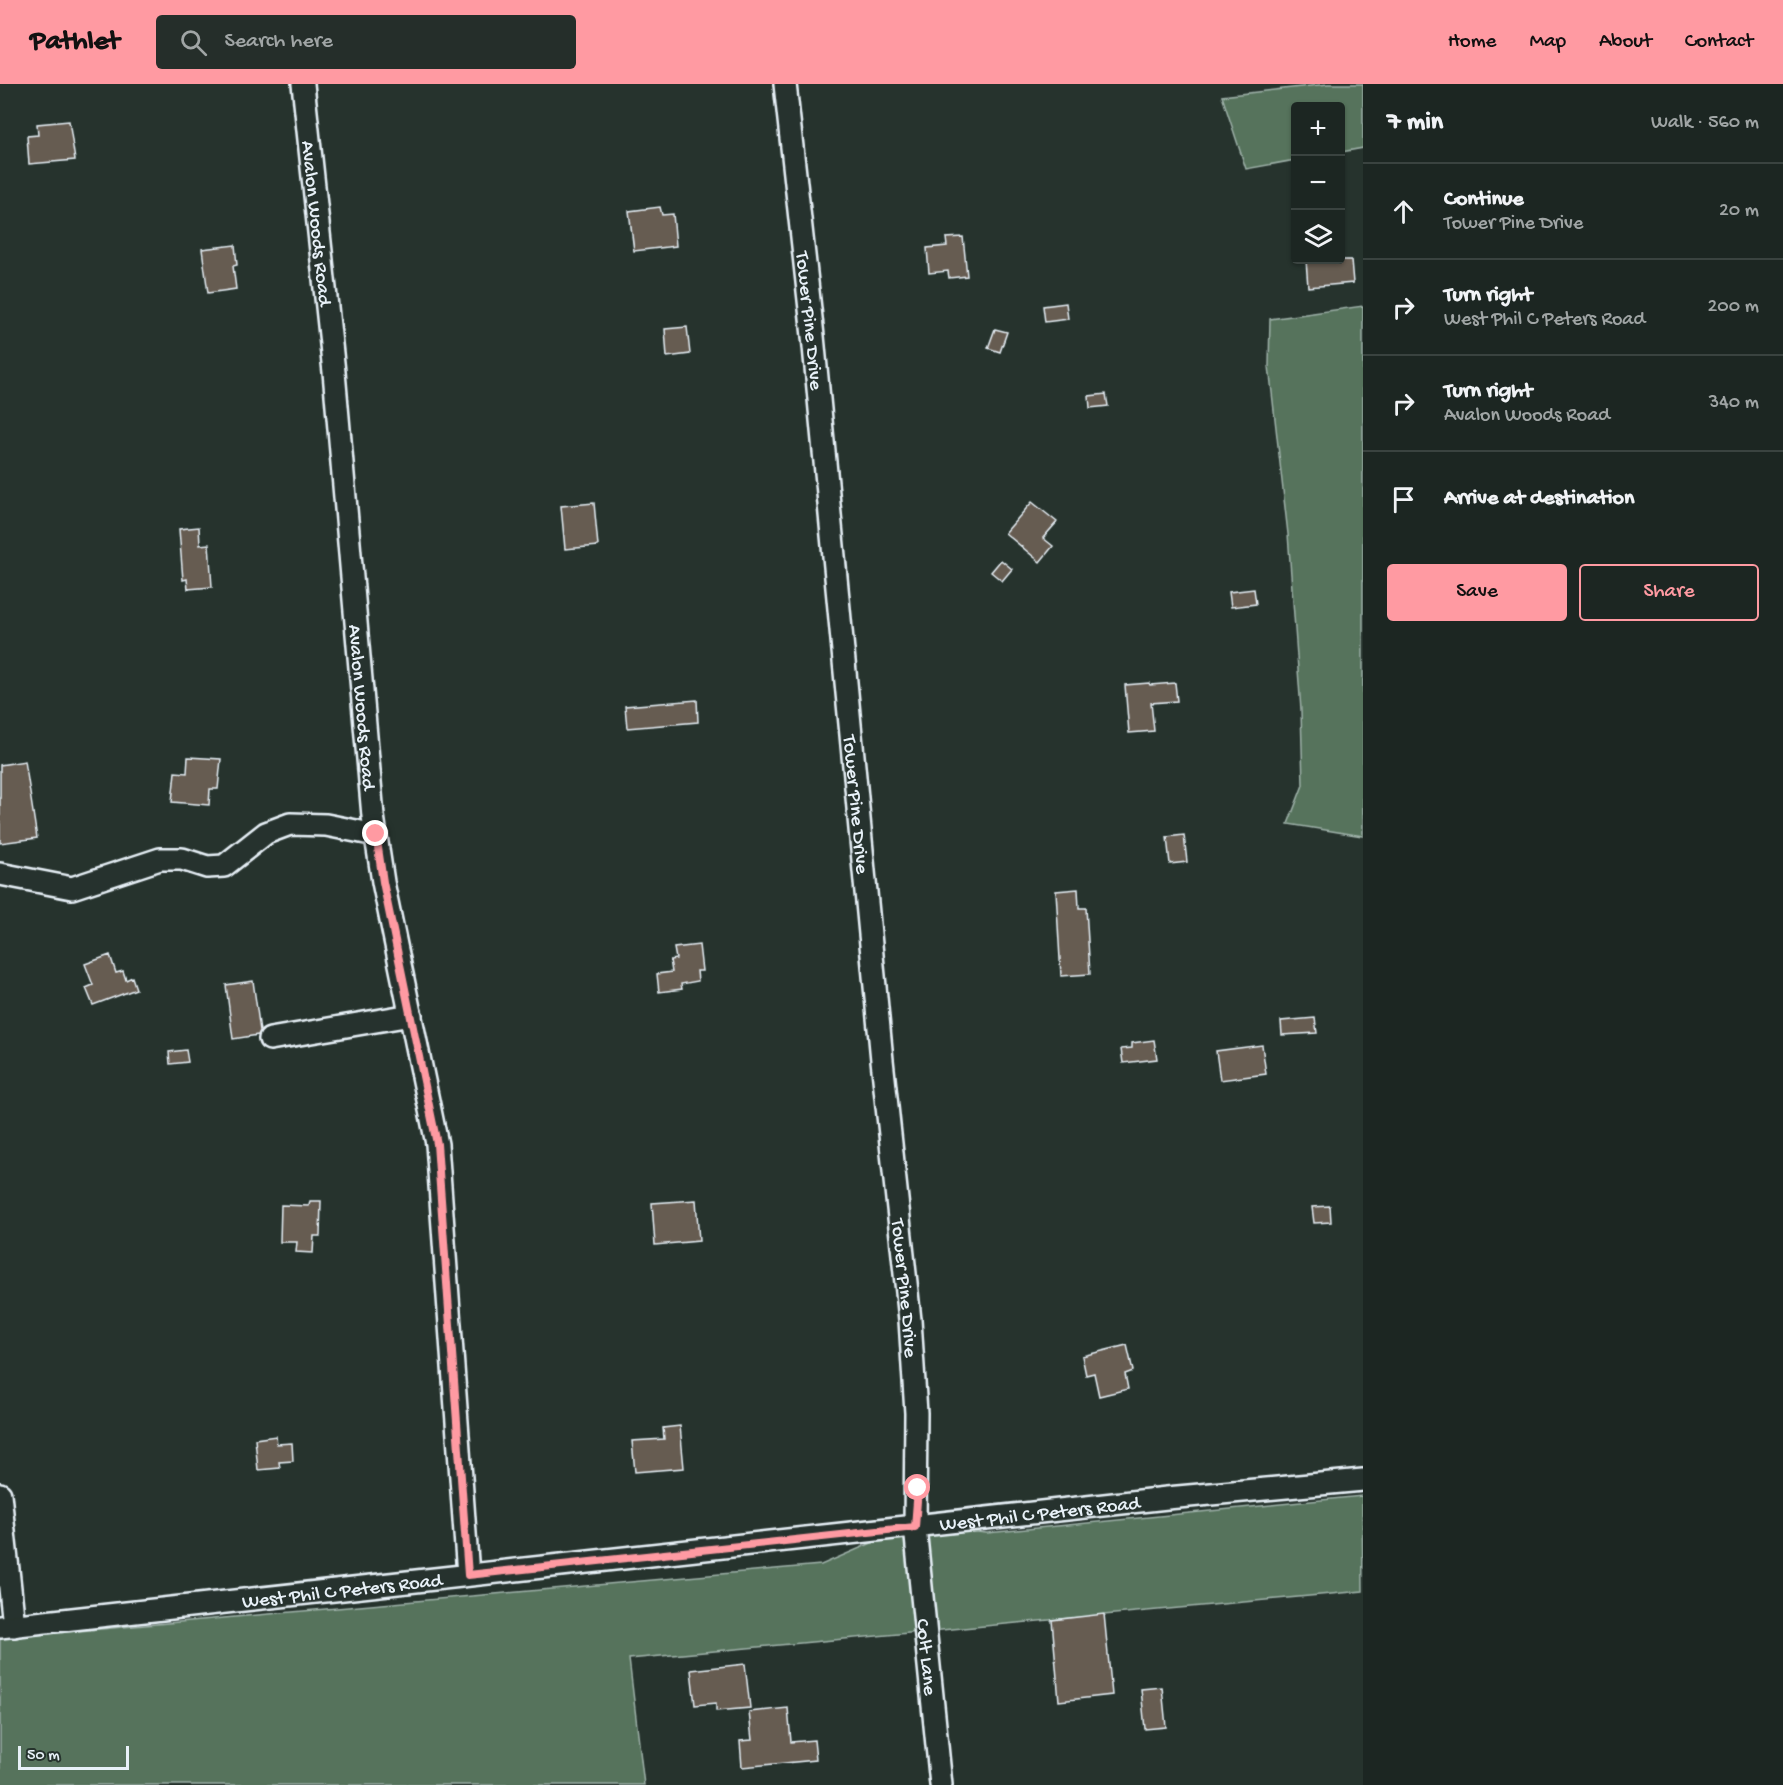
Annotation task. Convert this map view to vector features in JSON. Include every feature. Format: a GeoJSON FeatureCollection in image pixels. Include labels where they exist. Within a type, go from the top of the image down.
{"type":"FeatureCollection","features":[{"type":"Feature","properties":{"kind":"street","name":"Avalon Woods Road"},"geometry":{"type":"LineString","coordinates":[[303,84],[334,372],[376,834],[383,882],[437,1144],[468,1575]]}},
{"type":"Feature","properties":{"kind":"street","name":"Tower Pine Drive"},"geometry":{"type":"LineString","coordinates":[[784,84],[814,347],[882,1060],[910,1320],[916,1413],[915,1527]]}},
{"type":"Feature","properties":{"kind":"street"},"geometry":{"type":"LineString","coordinates":[[0,874],[72,888],[160,859],[182,859],[207,867],[224,866],[266,833],[290,824],[326,825],[376,834]]}},
{"type":"Feature","properties":{"kind":"street"},"geometry":{"type":"LineString","coordinates":[[270,1039],[411,1015]]}},
{"type":"Feature","properties":{"kind":"street","name":"West Phil C Peters Road"},"geometry":{"type":"LineString","coordinates":[[7,1626],[1167,1498],[1363,1480]]}},
{"type":"Feature","properties":{"kind":"street"},"geometry":{"type":"LineString","coordinates":[[0,1494],[7,1626]]}},
{"type":"Feature","properties":{"kind":"street","name":"Colt Lane"},"geometry":{"type":"LineString","coordinates":[[915,1527],[941,1785]]}},
{"type":"Feature","properties":{"kind":"green space"},"geometry":{"type":"Polygon","coordinates":[[[1328,84],[1363,84],[1363,148],[1345,151],[1345,102],[1291,102],[1291,161],[1246,169],[1222,96],[1328,84]]]}},
{"type":"Feature","properties":{"kind":"green space"},"geometry":{"type":"Polygon","coordinates":[[[1363,306],[1363,836],[1288,824],[1303,785],[1301,710],[1288,534],[1269,366],[1270,319],[1363,306]]]}},
{"type":"Feature","properties":{"kind":"green space"},"geometry":{"type":"Polygon","coordinates":[[[1362,1496],[1363,1591],[629,1659],[644,1785],[0,1785],[0,1638],[821,1565],[881,1539],[923,1527],[987,1533],[1362,1496]]]}},
{"type":"Feature","properties":{"kind":"building"},"geometry":{"type":"Polygon","coordinates":[[[69,121],[75,160],[29,164],[27,136],[38,135],[37,124],[69,121]]]}},
{"type":"Feature","properties":{"kind":"building"},"geometry":{"type":"Polygon","coordinates":[[[660,207],[662,215],[673,214],[676,246],[634,251],[629,211],[660,207]]]}},
{"type":"Feature","properties":{"kind":"building"},"geometry":{"type":"Polygon","coordinates":[[[963,237],[967,276],[949,278],[948,271],[929,273],[927,248],[947,246],[946,238],[963,237]]]}},
{"type":"Feature","properties":{"kind":"building"},"geometry":{"type":"Polygon","coordinates":[[[235,245],[237,265],[233,266],[236,289],[208,293],[202,249],[235,245]]]}},
{"type":"Feature","properties":{"kind":"building"},"geometry":{"type":"Polygon","coordinates":[[[1345,260],[1351,260],[1353,283],[1308,287],[1306,264],[1345,264],[1345,260]]]}},
{"type":"Feature","properties":{"kind":"building"},"geometry":{"type":"Polygon","coordinates":[[[1066,303],[1068,319],[1045,322],[1043,306],[1066,303]]]}},
{"type":"Feature","properties":{"kind":"building"},"geometry":{"type":"Polygon","coordinates":[[[687,327],[690,354],[667,357],[665,329],[687,327]]]}},
{"type":"Feature","properties":{"kind":"building"},"geometry":{"type":"Polygon","coordinates":[[[995,329],[1007,332],[1000,352],[988,348],[995,329]]]}},
{"type":"Feature","properties":{"kind":"building"},"geometry":{"type":"Polygon","coordinates":[[[1106,394],[1108,406],[1090,408],[1089,396],[1106,394]]]}},
{"type":"Feature","properties":{"kind":"building"},"geometry":{"type":"Polygon","coordinates":[[[1032,502],[1057,522],[1043,538],[1053,546],[1040,562],[1005,533],[1032,502]]]}},
{"type":"Feature","properties":{"kind":"building"},"geometry":{"type":"Polygon","coordinates":[[[594,503],[598,546],[565,549],[561,506],[594,503]]]}},
{"type":"Feature","properties":{"kind":"building"},"geometry":{"type":"Polygon","coordinates":[[[199,527],[200,545],[209,544],[212,587],[188,589],[187,579],[183,580],[179,529],[199,527]]]}},
{"type":"Feature","properties":{"kind":"building"},"geometry":{"type":"Polygon","coordinates":[[[1001,560],[1012,569],[1002,581],[991,572],[1001,560]]]}},
{"type":"Feature","properties":{"kind":"building"},"geometry":{"type":"Polygon","coordinates":[[[1254,589],[1256,604],[1231,607],[1229,592],[1254,589]]]}},
{"type":"Feature","properties":{"kind":"building"},"geometry":{"type":"Polygon","coordinates":[[[1149,683],[1150,685],[1175,683],[1177,701],[1151,703],[1154,731],[1129,733],[1125,685],[1149,683]]]}},
{"type":"Feature","properties":{"kind":"building"},"geometry":{"type":"Polygon","coordinates":[[[697,700],[698,722],[627,728],[625,706],[697,700]]]}},
{"type":"Feature","properties":{"kind":"building"},"geometry":{"type":"Polygon","coordinates":[[[188,757],[221,759],[218,789],[210,789],[209,805],[172,802],[175,772],[187,773],[188,757]]]}},
{"type":"Feature","properties":{"kind":"building"},"geometry":{"type":"Polygon","coordinates":[[[25,761],[37,838],[0,843],[0,765],[25,761]]]}},
{"type":"Feature","properties":{"kind":"building"},"geometry":{"type":"Polygon","coordinates":[[[1184,835],[1187,862],[1170,864],[1167,837],[1184,835]]]}},
{"type":"Feature","properties":{"kind":"building"},"geometry":{"type":"Polygon","coordinates":[[[1078,889],[1079,908],[1086,908],[1090,974],[1061,976],[1056,891],[1078,889]]]}},
{"type":"Feature","properties":{"kind":"building"},"geometry":{"type":"Polygon","coordinates":[[[699,945],[702,971],[697,971],[698,981],[681,984],[682,989],[659,992],[657,974],[672,972],[670,960],[676,959],[674,948],[699,945]]]}},
{"type":"Feature","properties":{"kind":"building"},"geometry":{"type":"Polygon","coordinates":[[[110,955],[116,973],[123,971],[126,980],[132,977],[136,989],[93,1005],[86,988],[93,985],[85,964],[110,955]]]}},
{"type":"Feature","properties":{"kind":"building"},"geometry":{"type":"Polygon","coordinates":[[[253,981],[260,1031],[258,1035],[233,1039],[226,985],[253,981]]]}},
{"type":"Feature","properties":{"kind":"building"},"geometry":{"type":"Polygon","coordinates":[[[1315,1018],[1317,1033],[1282,1035],[1281,1021],[1315,1018]]]}},
{"type":"Feature","properties":{"kind":"building"},"geometry":{"type":"Polygon","coordinates":[[[1154,1040],[1157,1059],[1123,1063],[1121,1049],[1132,1048],[1132,1043],[1154,1040]]]}},
{"type":"Feature","properties":{"kind":"building"},"geometry":{"type":"Polygon","coordinates":[[[1262,1045],[1266,1074],[1220,1080],[1216,1051],[1262,1045]]]}},
{"type":"Feature","properties":{"kind":"building"},"geometry":{"type":"Polygon","coordinates":[[[186,1050],[188,1062],[170,1064],[169,1052],[186,1050]]]}},
{"type":"Feature","properties":{"kind":"building"},"geometry":{"type":"Polygon","coordinates":[[[696,1200],[699,1241],[655,1245],[652,1203],[696,1200]]]}},
{"type":"Feature","properties":{"kind":"building"},"geometry":{"type":"Polygon","coordinates":[[[310,1201],[321,1201],[320,1236],[314,1236],[313,1253],[296,1252],[297,1242],[280,1242],[281,1205],[309,1206],[310,1201]]]}},
{"type":"Feature","properties":{"kind":"building"},"geometry":{"type":"Polygon","coordinates":[[[1330,1206],[1331,1222],[1314,1223],[1312,1207],[1330,1206]]]}},
{"type":"Feature","properties":{"kind":"building"},"geometry":{"type":"Polygon","coordinates":[[[1127,1345],[1133,1371],[1125,1374],[1128,1389],[1099,1396],[1094,1373],[1086,1375],[1082,1356],[1127,1345]]]}},
{"type":"Feature","properties":{"kind":"building"},"geometry":{"type":"Polygon","coordinates":[[[680,1426],[684,1468],[635,1472],[632,1441],[664,1439],[663,1428],[680,1426]]]}},
{"type":"Feature","properties":{"kind":"building"},"geometry":{"type":"Polygon","coordinates":[[[276,1436],[277,1444],[292,1443],[293,1461],[279,1462],[280,1468],[258,1470],[255,1439],[276,1436]]]}},
{"type":"Feature","properties":{"kind":"building"},"geometry":{"type":"Polygon","coordinates":[[[1104,1614],[1112,1695],[1059,1701],[1052,1620],[1104,1614]]]}},
{"type":"Feature","properties":{"kind":"building"},"geometry":{"type":"Polygon","coordinates":[[[745,1664],[750,1708],[716,1711],[716,1703],[695,1705],[691,1670],[745,1664]]]}},
{"type":"Feature","properties":{"kind":"building"},"geometry":{"type":"Polygon","coordinates":[[[1162,1687],[1166,1727],[1145,1729],[1141,1689],[1162,1687]]]}},
{"type":"Feature","properties":{"kind":"building"},"geometry":{"type":"Polygon","coordinates":[[[788,1708],[791,1742],[814,1740],[816,1760],[742,1767],[740,1741],[752,1740],[749,1712],[788,1708]]]}},
{"type":"Feature","properties":{"kind":"route"},"geometry":{"type":"LineString","coordinates":[[376,834],[383,882],[437,1144],[445,1232],[450,1343],[460,1438],[468,1575],[915,1527],[918,1488]]}}]}
